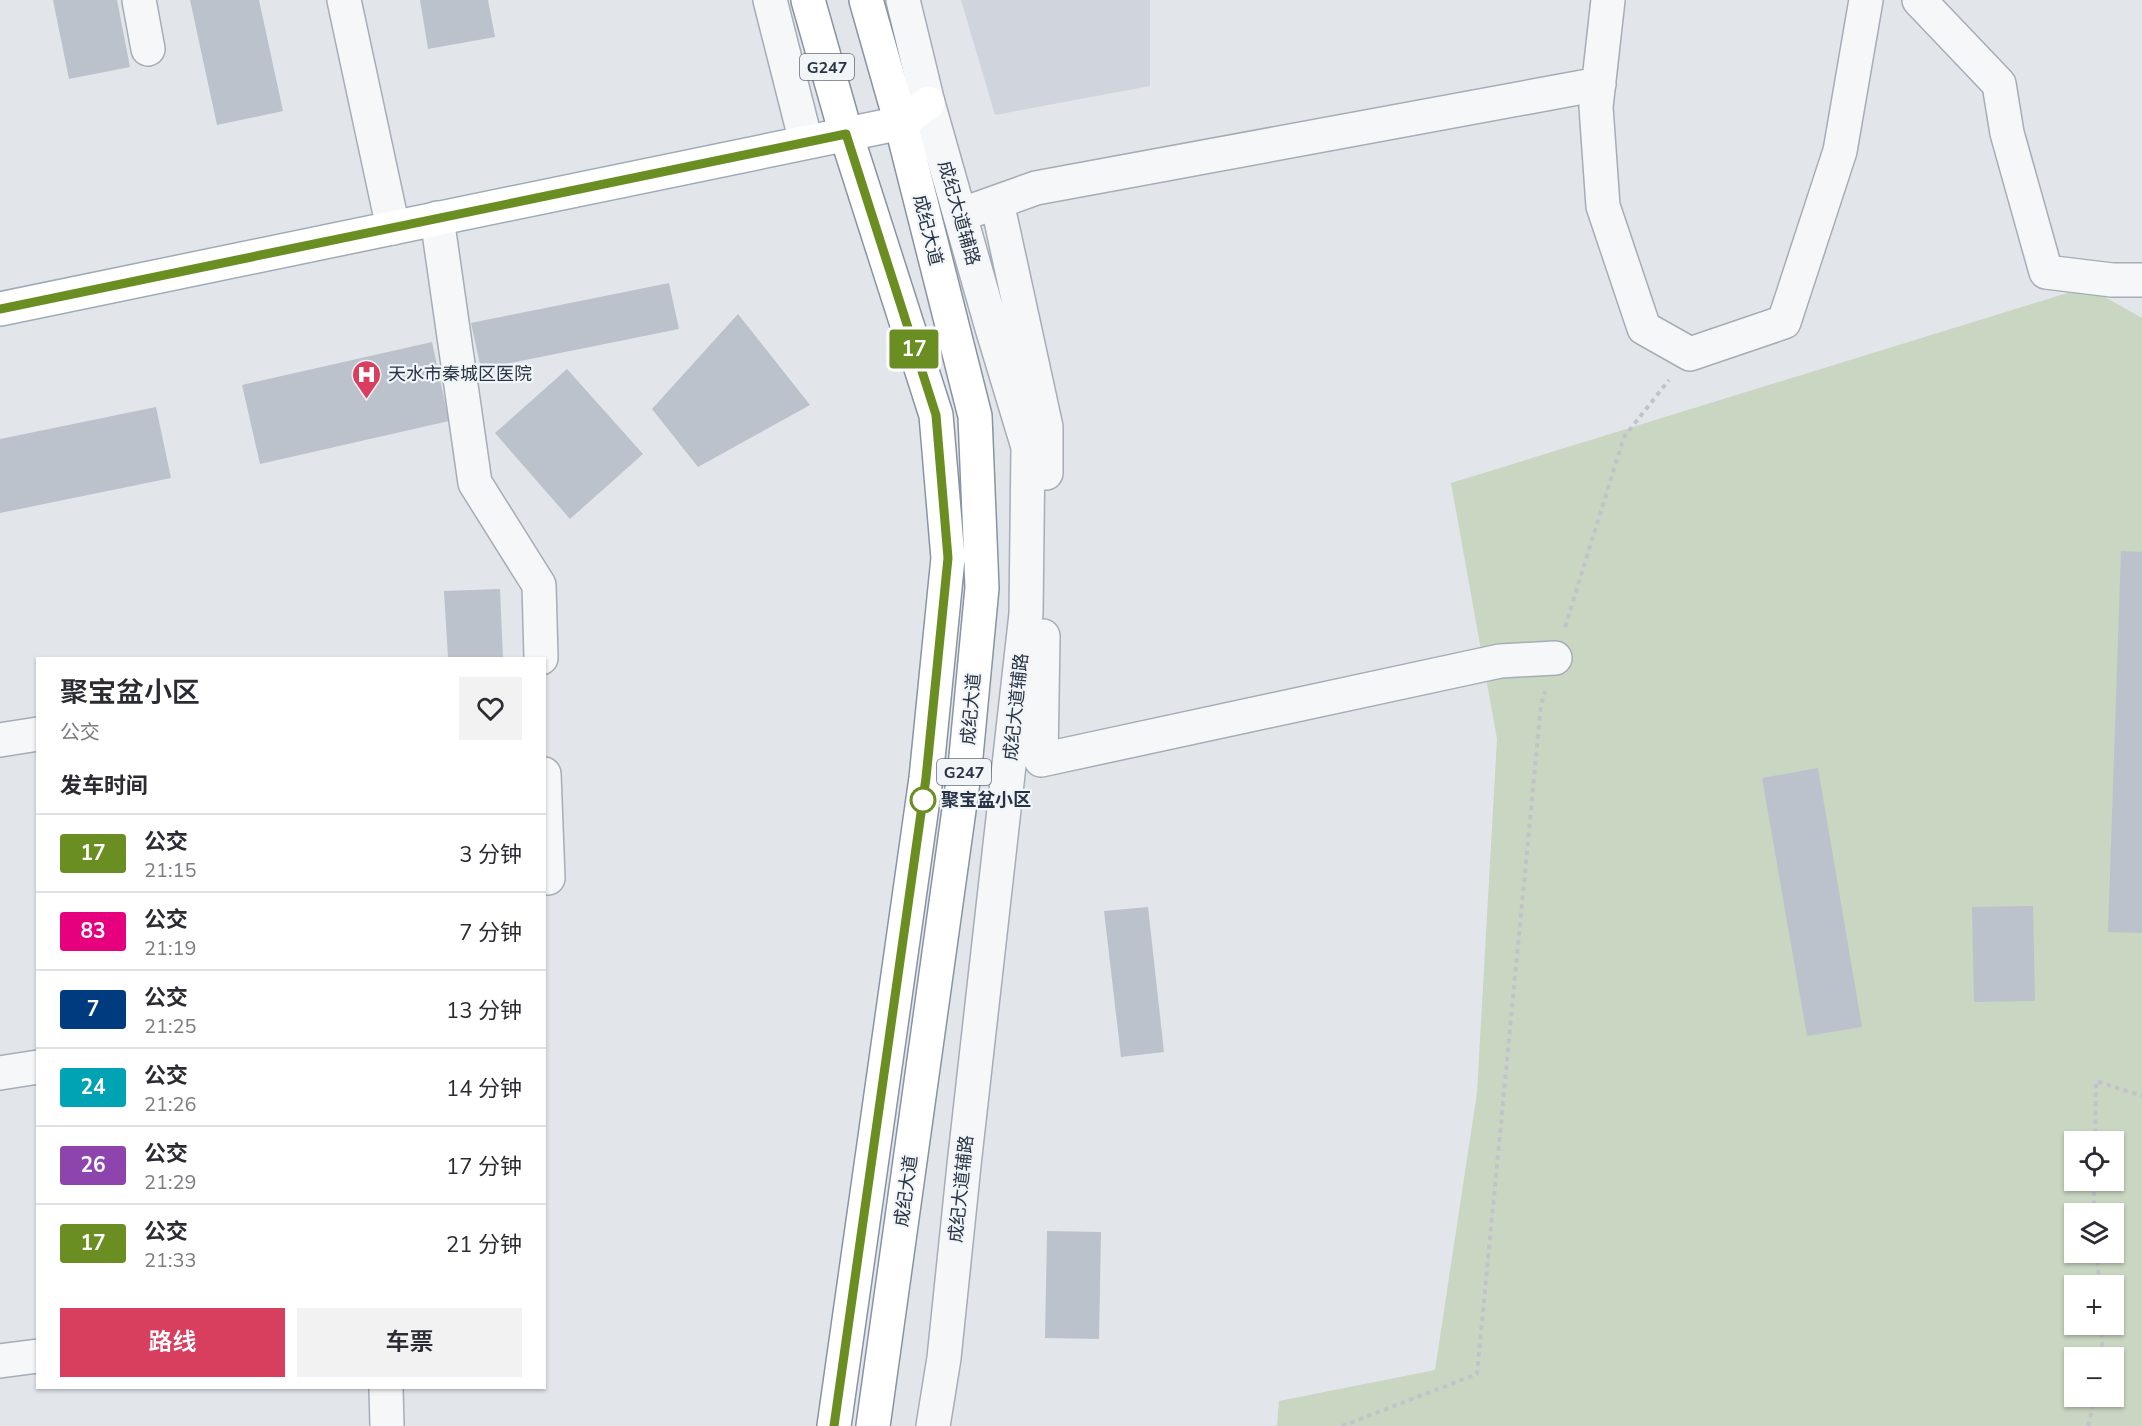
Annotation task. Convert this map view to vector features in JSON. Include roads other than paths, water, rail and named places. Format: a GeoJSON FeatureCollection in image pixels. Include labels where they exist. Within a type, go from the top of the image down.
{"type":"FeatureCollection","features":[{"type":"Feature","properties":{"kind":"main road","name":"成纪大道"},"geometry":{"type":"LineString","coordinates":[[808,0],[846,134],[936,415],[948,558],[926,778],[834,1426]]}},
{"type":"Feature","properties":{"kind":"main road","name":"成纪大道"},"geometry":{"type":"LineString","coordinates":[[866,0],[901,123],[975,416],[982,588],[965,767],[873,1426]]}},
{"type":"Feature","properties":{"kind":"main road"},"geometry":{"type":"LineString","coordinates":[[0,309],[901,123],[928,103]]}},
{"type":"Feature","properties":{"kind":"street"},"geometry":{"type":"LineString","coordinates":[[139,0],[148,49]]}},
{"type":"Feature","properties":{"kind":"street"},"geometry":{"type":"LineString","coordinates":[[344,0],[393,228]]}},
{"type":"Feature","properties":{"kind":"street"},"geometry":{"type":"LineString","coordinates":[[770,0],[806,142]]}},
{"type":"Feature","properties":{"kind":"street","name":"成纪大道辅路"},"geometry":{"type":"LineString","coordinates":[[903,0],[928,103],[1028,447],[1026,614],[1031,680],[964,1165],[944,1358],[933,1426]]}},
{"type":"Feature","properties":{"kind":"street"},"geometry":{"type":"LineString","coordinates":[[1608,0],[1596,107],[1603,206],[1644,328],[1690,354],[1784,322],[1840,151],[1866,0]]}},
{"type":"Feature","properties":{"kind":"street"},"geometry":{"type":"LineString","coordinates":[[1919,0],[1999,84],[2007,133],[2046,272],[2112,280],[2142,280]]}},
{"type":"Feature","properties":{"kind":"street"},"geometry":{"type":"LineString","coordinates":[[927,228],[1036,188],[1599,84]]}},
{"type":"Feature","properties":{"kind":"street"},"geometry":{"type":"LineString","coordinates":[[997,202],[1046,427],[1031,680],[1041,760],[1500,661],[1556,658]]}},
{"type":"Feature","properties":{"kind":"street"},"geometry":{"type":"LineString","coordinates":[[438,219],[475,483],[539,585],[541,657]]}},
{"type":"Feature","properties":{"kind":"street"},"geometry":{"type":"LineString","coordinates":[[972,701],[1031,680]]}},
{"type":"Feature","properties":{"kind":"street"},"geometry":{"type":"LineString","coordinates":[[0,740],[36,734]]}},
{"type":"Feature","properties":{"kind":"street"},"geometry":{"type":"LineString","coordinates":[[546,826],[548,878]]}},
{"type":"Feature","properties":{"kind":"street"},"geometry":{"type":"LineString","coordinates":[[0,1072],[36,1067]]}},
{"type":"Feature","properties":{"kind":"street"},"geometry":{"type":"LineString","coordinates":[[0,1361],[36,1356]]}},
{"type":"Feature","properties":{"kind":"street"},"geometry":{"type":"LineString","coordinates":[[386,1389],[387,1426]]}},
{"type":"Feature","properties":{"kind":"place","name":"天水市秦城区医院"},"geometry":{"type":"Point","coordinates":[367,400]}},
{"type":"Feature","properties":{"kind":"place","name":"聚宝盆小区"},"geometry":{"type":"Point","coordinates":[923,800]}}]}
